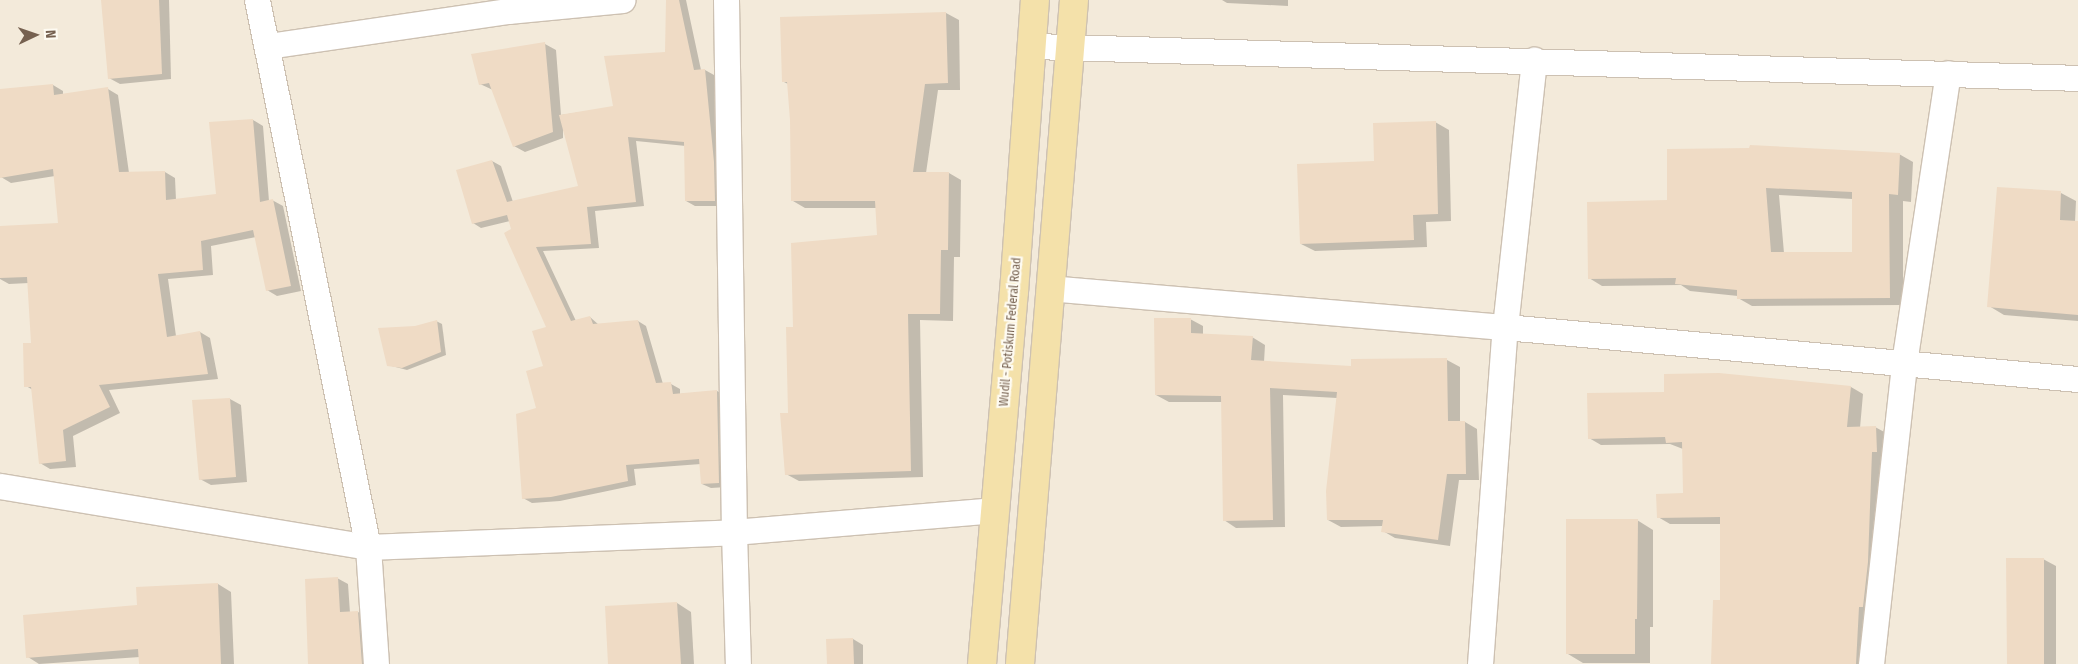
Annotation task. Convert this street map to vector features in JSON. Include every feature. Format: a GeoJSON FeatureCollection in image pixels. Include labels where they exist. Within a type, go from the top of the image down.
{"type":"FeatureCollection","features":[{"type":"Feature","properties":{"kind":"main road","name":"Wudil - Potiskum Federal Road"},"geometry":{"type":"LineString","coordinates":[[982,664],[1034,46],[1036,0]]}},
{"type":"Feature","properties":{"kind":"main road"},"geometry":{"type":"LineString","coordinates":[[1020,664],[1049,288],[1074,0]]}},
{"type":"Feature","properties":{"kind":"street"},"geometry":{"type":"LineString","coordinates":[[257,0],[268,46],[368,547],[376,664]]}},
{"type":"Feature","properties":{"kind":"street"},"geometry":{"type":"LineString","coordinates":[[268,46],[507,6],[622,0]]}},
{"type":"Feature","properties":{"kind":"street"},"geometry":{"type":"LineString","coordinates":[[726,0],[734,532],[738,664]]}},
{"type":"Feature","properties":{"kind":"street"},"geometry":{"type":"LineString","coordinates":[[1034,46],[1071,45],[2078,78]]}},
{"type":"Feature","properties":{"kind":"street"},"geometry":{"type":"LineString","coordinates":[[1480,664],[1505,327],[1534,60]]}},
{"type":"Feature","properties":{"kind":"street"},"geometry":{"type":"LineString","coordinates":[[1871,664],[1904,363],[1948,73]]}},
{"type":"Feature","properties":{"kind":"street"},"geometry":{"type":"LineString","coordinates":[[1049,288],[2078,379]]}},
{"type":"Feature","properties":{"kind":"street"},"geometry":{"type":"LineString","coordinates":[[0,486],[368,547],[734,532],[995,510]]}},
{"type":"Feature","properties":{"kind":"shaded area"},"geometry":{"type":"Polygon","coordinates":[[[0,0],[2078,0],[2078,664],[0,664],[0,0]]]}},
{"type":"Feature","properties":{"kind":"building"},"geometry":{"type":"Polygon","coordinates":[[[101,0],[159,0],[162,74],[108,79],[101,0]]]}},
{"type":"Feature","properties":{"kind":"building"},"geometry":{"type":"Polygon","coordinates":[[[666,0],[679,0],[694,70],[705,69],[714,162],[715,201],[685,201],[684,142],[628,137],[636,202],[587,207],[591,244],[536,247],[571,321],[590,316],[593,324],[638,320],[656,383],[671,382],[673,394],[717,390],[719,483],[701,484],[699,459],[626,465],[628,481],[551,497],[522,499],[516,414],[536,408],[526,371],[543,366],[532,331],[546,327],[504,233],[511,229],[507,215],[472,224],[456,170],[492,160],[507,202],[578,186],[559,115],[613,106],[604,56],[665,52],[666,0]]]}},
{"type":"Feature","properties":{"kind":"building"},"geometry":{"type":"Polygon","coordinates":[[[946,12],[948,83],[925,84],[913,172],[949,172],[948,250],[941,250],[940,314],[908,314],[911,471],[785,475],[780,413],[788,413],[786,327],[793,327],[791,243],[877,235],[875,201],[791,201],[790,120],[787,82],[782,82],[780,17],[946,12]]]}},
{"type":"Feature","properties":{"kind":"building"},"geometry":{"type":"Polygon","coordinates":[[[545,42],[553,132],[513,147],[489,83],[479,85],[471,54],[545,42]]]}},
{"type":"Feature","properties":{"kind":"building"},"geometry":{"type":"Polygon","coordinates":[[[53,84],[54,95],[108,87],[119,172],[165,171],[166,200],[216,194],[209,122],[253,119],[260,202],[273,199],[291,286],[266,291],[253,230],[201,241],[203,270],[158,274],[167,337],[200,331],[208,374],[99,385],[110,407],[63,430],[66,461],[39,464],[31,387],[24,387],[23,343],[31,343],[27,277],[0,278],[0,226],[58,223],[53,169],[0,178],[0,89],[53,84]]]}},
{"type":"Feature","properties":{"kind":"building"},"geometry":{"type":"Polygon","coordinates":[[[1436,121],[1438,214],[1413,215],[1414,240],[1300,244],[1297,164],[1374,161],[1373,123],[1436,121]]]}},
{"type":"Feature","properties":{"kind":"building"},"geometry":{"type":"Polygon","coordinates":[[[1750,145],[1900,153],[1898,195],[1889,194],[1890,298],[1737,299],[1737,290],[1675,284],[1676,278],[1588,279],[1587,202],[1667,200],[1667,149],[1749,148],[1750,145]],[[1766,188],[1771,252],[1852,252],[1852,192],[1766,188]]]}},
{"type":"Feature","properties":{"kind":"building"},"geometry":{"type":"Polygon","coordinates":[[[1997,187],[2061,191],[2060,220],[2078,221],[2078,315],[1987,307],[1997,187]]]}},
{"type":"Feature","properties":{"kind":"building"},"geometry":{"type":"Polygon","coordinates":[[[1154,318],[1191,318],[1191,333],[1253,336],[1251,360],[1351,366],[1351,359],[1447,358],[1448,421],[1465,421],[1466,474],[1447,474],[1438,540],[1381,532],[1383,520],[1327,520],[1326,491],[1337,392],[1270,388],[1273,520],[1223,521],[1221,396],[1155,395],[1154,318]]]}},
{"type":"Feature","properties":{"kind":"building"},"geometry":{"type":"Polygon","coordinates":[[[437,320],[441,352],[402,368],[387,366],[378,328],[415,326],[437,320]]]}},
{"type":"Feature","properties":{"kind":"building"},"geometry":{"type":"Polygon","coordinates":[[[1719,373],[1851,386],[1847,427],[1876,426],[1877,452],[1872,452],[1868,562],[1863,607],[1859,607],[1856,664],[1711,664],[1713,600],[1720,600],[1720,517],[1657,518],[1656,494],[1683,493],[1682,442],[1666,443],[1665,437],[1588,439],[1587,393],[1664,392],[1664,374],[1719,373]]]}},
{"type":"Feature","properties":{"kind":"building"},"geometry":{"type":"Polygon","coordinates":[[[230,398],[236,477],[199,480],[192,400],[230,398]]]}},
{"type":"Feature","properties":{"kind":"building"},"geometry":{"type":"Polygon","coordinates":[[[1566,519],[1638,519],[1635,654],[1566,654],[1566,519]]]}},
{"type":"Feature","properties":{"kind":"building"},"geometry":{"type":"Polygon","coordinates":[[[2006,558],[2044,558],[2044,664],[2007,664],[2006,558]]]}},
{"type":"Feature","properties":{"kind":"building"},"geometry":{"type":"Polygon","coordinates":[[[338,577],[340,612],[358,611],[362,664],[308,664],[305,579],[338,577]]]}},
{"type":"Feature","properties":{"kind":"building"},"geometry":{"type":"Polygon","coordinates":[[[218,583],[221,664],[139,664],[138,649],[26,658],[23,615],[137,605],[136,587],[218,583]]]}},
{"type":"Feature","properties":{"kind":"building"},"geometry":{"type":"Polygon","coordinates":[[[677,602],[681,664],[608,664],[605,606],[677,602]]]}},
{"type":"Feature","properties":{"kind":"building"},"geometry":{"type":"Polygon","coordinates":[[[853,638],[854,664],[827,664],[826,639],[853,638]]]}}]}
